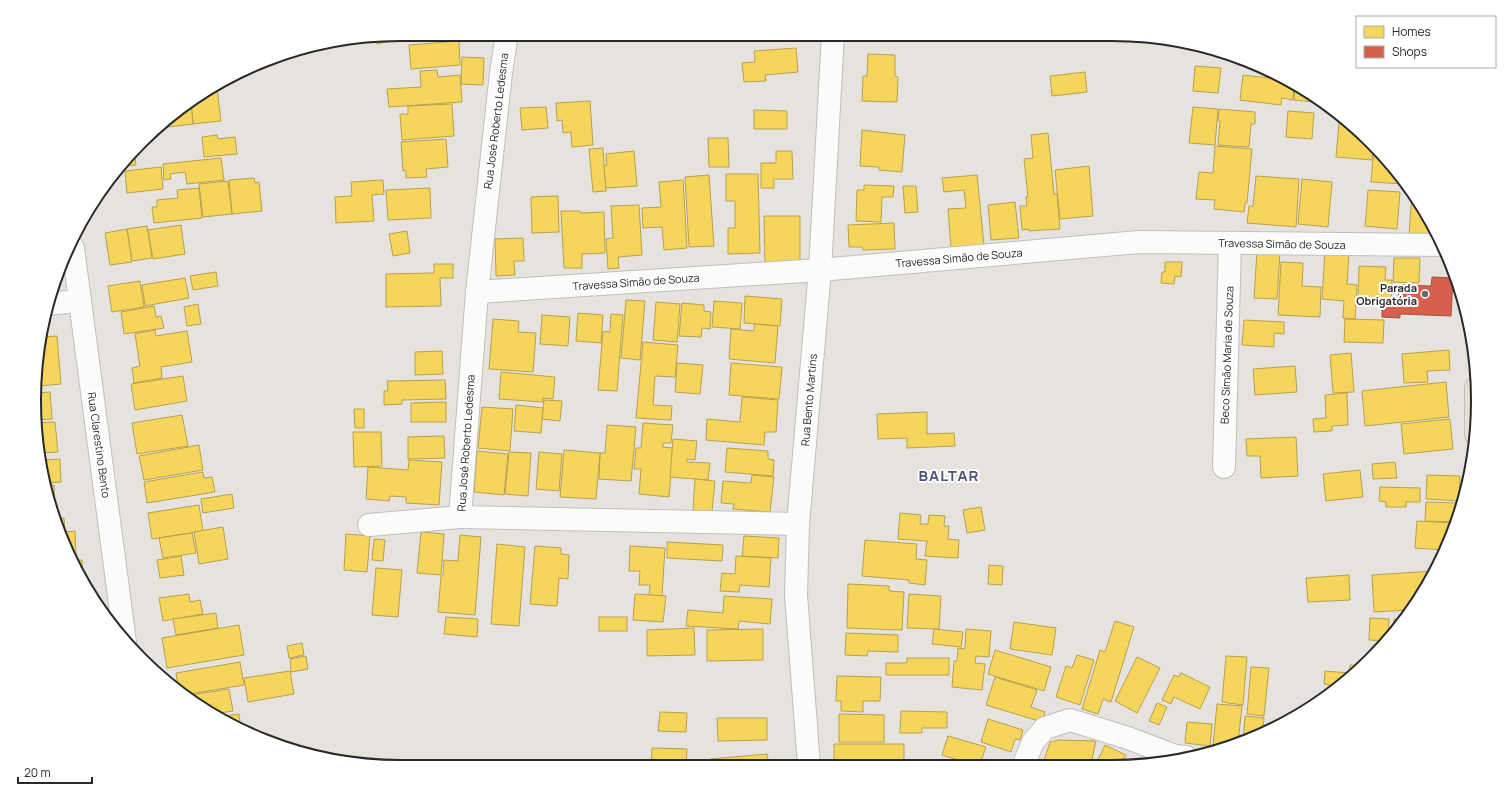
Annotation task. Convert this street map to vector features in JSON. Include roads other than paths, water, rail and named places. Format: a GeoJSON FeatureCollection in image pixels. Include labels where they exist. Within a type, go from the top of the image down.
{"type":"FeatureCollection","features":[{"type":"Feature","properties":{"kind":"street","name":"Rua José Roberto Ledesma"},"geometry":{"type":"LineString","coordinates":[[506,41],[501,73],[477,292],[460,517],[798,524]]}},
{"type":"Feature","properties":{"kind":"street","name":"Rua Bento Martins"},"geometry":{"type":"LineString","coordinates":[[809,760],[796,595],[798,524],[820,270],[833,41]]}},
{"type":"Feature","properties":{"kind":"street","name":"Travessa Simão de Souza"},"geometry":{"type":"LineString","coordinates":[[477,292],[820,270],[1139,242],[1436,245]]}},
{"type":"Feature","properties":{"kind":"street","name":"Beco Simão Maria de Souza"},"geometry":{"type":"LineString","coordinates":[[1224,467],[1230,243]]}},
{"type":"Feature","properties":{"kind":"street","name":"Rua Clarestino Bento"},"geometry":{"type":"LineString","coordinates":[[73,251],[123,630]]}},
{"type":"Feature","properties":{"kind":"street"},"geometry":{"type":"LineString","coordinates":[[54,303],[79,301]]}},
{"type":"Feature","properties":{"kind":"street"},"geometry":{"type":"LineString","coordinates":[[369,525],[460,517]]}},
{"type":"Feature","properties":{"kind":"street"},"geometry":{"type":"LineString","coordinates":[[1026,760],[1033,742],[1044,728],[1070,720],[1128,738],[1172,755]]}},
{"type":"Feature","properties":{"kind":"place","name":"Parada Obrigatória"},"geometry":{"type":"Point","coordinates":[1425,294]}},
{"type":"Feature","properties":{"kind":"district","name":"BALTAR"},"geometry":{"type":"Point","coordinates":[949,476]}}]}
